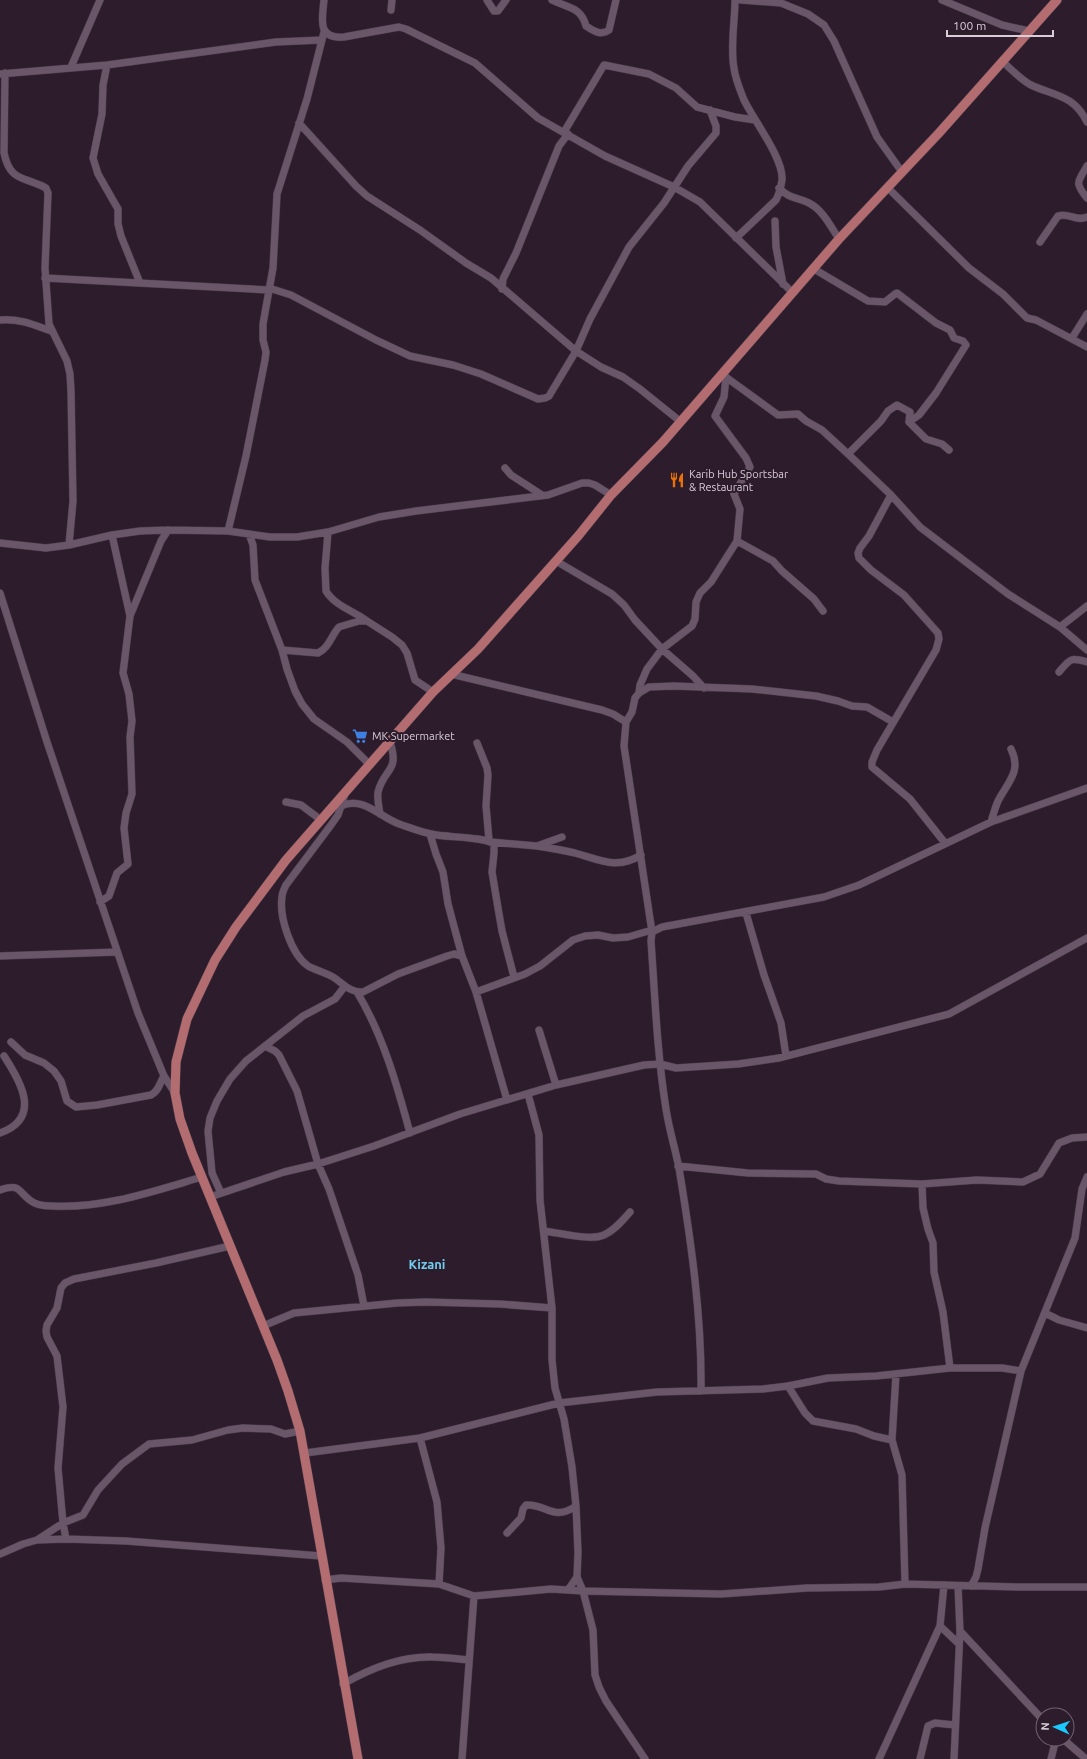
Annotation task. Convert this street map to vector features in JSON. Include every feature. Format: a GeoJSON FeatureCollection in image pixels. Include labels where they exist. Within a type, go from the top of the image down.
{"type":"FeatureCollection","features":[{"type":"Feature","properties":{"kind":"main road"},"geometry":{"type":"LineString","coordinates":[[358,1759],[343,1684],[305,1453],[300,1431],[288,1391],[263,1326],[180,1119],[175,1093],[176,1062],[187,1019],[215,960],[245,915],[286,860],[434,692],[478,649],[579,535],[611,495],[724,376],[792,292],[1057,0]]}},
{"type":"Feature","properties":{"kind":"street"},"geometry":{"type":"LineString","coordinates":[[72,67],[100,0]]}},
{"type":"Feature","properties":{"kind":"street"},"geometry":{"type":"LineString","coordinates":[[228,531],[246,456],[265,360],[266,352],[262,332],[273,268],[277,194],[312,79],[324,32],[322,26],[324,0]]}},
{"type":"Feature","properties":{"kind":"street"},"geometry":{"type":"LineString","coordinates":[[391,10],[392,0]]}},
{"type":"Feature","properties":{"kind":"street"},"geometry":{"type":"LineString","coordinates":[[487,0],[494,11],[501,9],[506,1]]}},
{"type":"Feature","properties":{"kind":"street"},"geometry":{"type":"LineString","coordinates":[[552,0],[576,9],[581,14],[586,26],[599,33],[606,33],[609,30],[616,0]]}},
{"type":"Feature","properties":{"kind":"street"},"geometry":{"type":"LineString","coordinates":[[736,0],[734,67],[744,100],[773,152],[779,166],[782,180],[776,200],[736,238]]}},
{"type":"Feature","properties":{"kind":"street"},"geometry":{"type":"LineString","coordinates":[[741,0],[781,2],[808,14],[824,25],[834,41],[877,137],[902,172]]}},
{"type":"Feature","properties":{"kind":"street"},"geometry":{"type":"LineString","coordinates":[[942,0],[1002,25],[1029,31]]}},
{"type":"Feature","properties":{"kind":"street"},"geometry":{"type":"LineString","coordinates":[[324,32],[335,38],[388,28],[406,29],[474,63],[538,118],[605,156],[674,187],[700,202],[792,292]]}},
{"type":"Feature","properties":{"kind":"street"},"geometry":{"type":"LineString","coordinates":[[69,545],[73,501],[70,374],[62,350],[51,331],[47,310],[45,278],[48,193],[46,188],[11,172],[6,164],[4,153],[3,73],[107,65],[276,42],[322,40]]}},
{"type":"Feature","properties":{"kind":"street"},"geometry":{"type":"LineString","coordinates":[[1002,61],[1030,84],[1062,96],[1076,105],[1087,122]]}},
{"type":"Feature","properties":{"kind":"street"},"geometry":{"type":"LineString","coordinates":[[107,65],[103,85],[102,114],[93,158],[98,174],[118,209],[118,224],[121,236],[140,283]]}},
{"type":"Feature","properties":{"kind":"street"},"geometry":{"type":"LineString","coordinates":[[502,289],[503,279],[516,253],[559,146],[604,65],[649,74],[676,88],[697,107],[735,117],[755,120]]}},
{"type":"Feature","properties":{"kind":"street"},"geometry":{"type":"LineString","coordinates":[[45,278],[200,288],[269,289],[291,295],[376,340],[410,356],[453,365],[481,374],[538,399],[545,398],[550,396],[576,351],[590,319],[629,247],[664,202],[688,166],[716,133],[716,126],[710,110]]}},
{"type":"Feature","properties":{"kind":"street"},"geometry":{"type":"LineString","coordinates":[[298,122],[356,186],[367,196],[420,230],[466,264],[491,278],[576,351],[601,367],[623,377],[681,422]]}},
{"type":"Feature","properties":{"kind":"street"},"geometry":{"type":"LineString","coordinates":[[1087,166],[1078,181],[1078,187],[1087,198]]}},
{"type":"Feature","properties":{"kind":"street"},"geometry":{"type":"LineString","coordinates":[[779,188],[787,196],[809,203],[817,209],[839,239]]}},
{"type":"Feature","properties":{"kind":"street"},"geometry":{"type":"LineString","coordinates":[[888,188],[970,268],[1003,294],[1027,318],[1036,320],[1087,347]]}},
{"type":"Feature","properties":{"kind":"street"},"geometry":{"type":"LineString","coordinates":[[1040,242],[1058,216],[1062,214],[1080,220],[1087,217]]}},
{"type":"Feature","properties":{"kind":"street"},"geometry":{"type":"LineString","coordinates":[[775,221],[776,246],[783,284]]}},
{"type":"Feature","properties":{"kind":"street"},"geometry":{"type":"LineString","coordinates":[[814,269],[868,301],[885,302],[897,293],[936,323],[950,330],[954,338],[963,341],[966,345],[932,398],[919,415],[909,422]]}},
{"type":"Feature","properties":{"kind":"street"},"geometry":{"type":"LineString","coordinates":[[1072,338],[1087,314]]}},
{"type":"Feature","properties":{"kind":"street"},"geometry":{"type":"LineString","coordinates":[[0,320],[10,319],[51,331]]}},
{"type":"Feature","properties":{"kind":"street"},"geometry":{"type":"LineString","coordinates":[[724,376],[778,415],[798,414],[806,421],[822,430],[891,495],[920,527],[1008,594],[1060,627],[1087,650]]}},
{"type":"Feature","properties":{"kind":"street"},"geometry":{"type":"LineString","coordinates":[[639,693],[640,685],[647,669],[662,649],[692,626],[695,620],[696,602],[700,593],[711,582],[737,541],[740,509],[734,494],[750,467],[746,458],[715,416],[724,397],[724,376]]}},
{"type":"Feature","properties":{"kind":"street"},"geometry":{"type":"LineString","coordinates":[[848,454],[882,421],[888,411],[897,405],[910,412],[909,422],[926,440],[942,444],[949,450]]}},
{"type":"Feature","properties":{"kind":"street"},"geometry":{"type":"LineString","coordinates":[[505,468],[511,475],[542,495]]}},
{"type":"Feature","properties":{"kind":"street"},"geometry":{"type":"LineString","coordinates":[[0,544],[46,548],[69,545],[112,535],[140,531],[168,530],[228,531],[270,537],[297,537],[328,532],[394,514],[542,495],[589,483],[601,488],[611,495]]}},
{"type":"Feature","properties":{"kind":"street"},"geometry":{"type":"LineString","coordinates":[[891,495],[869,536],[860,548],[858,553],[859,558],[871,570],[904,595],[938,633],[939,639],[936,650],[877,750],[872,762],[872,767],[910,799],[945,843]]}},
{"type":"Feature","properties":{"kind":"street"},"geometry":{"type":"LineString","coordinates":[[100,902],[108,896],[115,877],[126,867],[129,860],[124,828],[126,813],[132,794],[130,737],[132,721],[129,694],[123,673],[130,616],[161,542],[168,530]]}},
{"type":"Feature","properties":{"kind":"street"},"geometry":{"type":"LineString","coordinates":[[328,532],[325,575],[326,591],[341,606],[368,621],[402,645],[407,653],[415,680],[434,692]]}},
{"type":"Feature","properties":{"kind":"street"},"geometry":{"type":"LineString","coordinates":[[249,534],[253,545],[255,580],[282,650],[287,669],[302,704],[314,719],[348,742],[370,765]]}},
{"type":"Feature","properties":{"kind":"street"},"geometry":{"type":"LineString","coordinates":[[112,535],[130,616]]}},
{"type":"Feature","properties":{"kind":"street"},"geometry":{"type":"LineString","coordinates":[[737,541],[773,561],[782,571],[814,599],[823,611]]}},
{"type":"Feature","properties":{"kind":"street"},"geometry":{"type":"LineString","coordinates":[[556,561],[612,594],[624,605],[635,620],[662,649],[693,676],[704,688]]}},
{"type":"Feature","properties":{"kind":"street"},"geometry":{"type":"LineString","coordinates":[[0,593],[46,742],[138,1013],[164,1076],[175,1093]]}},
{"type":"Feature","properties":{"kind":"street"},"geometry":{"type":"LineString","coordinates":[[1060,627],[1087,606]]}},
{"type":"Feature","properties":{"kind":"street"},"geometry":{"type":"LineString","coordinates":[[282,650],[318,653],[323,651],[329,644],[339,627],[359,621],[368,621]]}},
{"type":"Feature","properties":{"kind":"street"},"geometry":{"type":"LineString","coordinates":[[1059,672],[1068,660],[1073,658],[1087,662]]}},
{"type":"Feature","properties":{"kind":"street"},"geometry":{"type":"LineString","coordinates":[[451,674],[602,710],[613,714],[626,722]]}},
{"type":"Feature","properties":{"kind":"street"},"geometry":{"type":"LineString","coordinates":[[701,1391],[702,1350],[688,1222],[666,1109],[660,1064],[651,941],[652,931],[642,855],[624,746],[626,722],[632,712],[635,698],[639,693],[649,687],[674,686],[752,689],[816,696],[852,706],[867,707],[893,722]]}},
{"type":"Feature","properties":{"kind":"street"},"geometry":{"type":"LineString","coordinates":[[380,814],[378,792],[393,763],[394,756],[390,742]]}},
{"type":"Feature","properties":{"kind":"street"},"geometry":{"type":"LineString","coordinates":[[477,743],[487,768],[486,806],[490,841],[494,844],[492,872],[502,931],[514,977]]}},
{"type":"Feature","properties":{"kind":"street"},"geometry":{"type":"LineString","coordinates":[[991,822],[997,803],[1016,768],[1016,759],[1011,749]]}},
{"type":"Feature","properties":{"kind":"street"},"geometry":{"type":"LineString","coordinates":[[476,992],[525,974],[540,966],[573,940],[592,936],[612,938],[628,937],[662,927],[824,898],[859,885],[991,822],[1087,788]]}},
{"type":"Feature","properties":{"kind":"street"},"geometry":{"type":"LineString","coordinates":[[345,793],[341,806],[331,826],[286,885],[282,895],[281,911],[284,925],[301,960],[309,966],[336,978],[345,986],[357,992],[363,992],[398,974],[454,954],[462,956]]}},
{"type":"Feature","properties":{"kind":"street"},"geometry":{"type":"LineString","coordinates":[[286,802],[301,805],[321,820]]}},
{"type":"Feature","properties":{"kind":"street"},"geometry":{"type":"LineString","coordinates":[[341,806],[348,802],[361,803],[396,824],[430,834],[537,846],[574,853],[605,862],[631,862],[642,855]]}},
{"type":"Feature","properties":{"kind":"street"},"geometry":{"type":"LineString","coordinates":[[430,834],[443,872],[448,904],[462,956],[476,992],[507,1100]]}},
{"type":"Feature","properties":{"kind":"street"},"geometry":{"type":"LineString","coordinates":[[537,846],[562,837]]}},
{"type":"Feature","properties":{"kind":"street"},"geometry":{"type":"LineString","coordinates":[[746,912],[764,975],[781,1023],[786,1056]]}},
{"type":"Feature","properties":{"kind":"street"},"geometry":{"type":"LineString","coordinates":[[210,1197],[284,1172],[318,1164],[410,1133],[460,1114],[556,1085],[644,1065],[660,1064],[676,1068],[738,1064],[786,1056],[949,1014],[1087,938]]}},
{"type":"Feature","properties":{"kind":"street"},"geometry":{"type":"LineString","coordinates":[[454,954],[459,945]]}},
{"type":"Feature","properties":{"kind":"street"},"geometry":{"type":"LineString","coordinates":[[0,956],[117,952]]}},
{"type":"Feature","properties":{"kind":"street"},"geometry":{"type":"LineString","coordinates":[[221,1193],[212,1172],[208,1131],[210,1118],[217,1101],[230,1079],[246,1061],[303,1016],[335,999],[345,986]]}},
{"type":"Feature","properties":{"kind":"street"},"geometry":{"type":"LineString","coordinates":[[357,992],[391,1068],[410,1133]]}},
{"type":"Feature","properties":{"kind":"street"},"geometry":{"type":"LineString","coordinates":[[539,1030],[556,1085]]}},
{"type":"Feature","properties":{"kind":"street"},"geometry":{"type":"LineString","coordinates":[[11,1042],[25,1055],[44,1063],[54,1071],[61,1082],[67,1100],[76,1107],[97,1105],[156,1093],[164,1076]]}},
{"type":"Feature","properties":{"kind":"street"},"geometry":{"type":"LineString","coordinates":[[265,1046],[280,1055],[294,1085],[313,1143],[318,1164],[329,1189],[358,1275],[364,1306]]}},
{"type":"Feature","properties":{"kind":"street"},"geometry":{"type":"LineString","coordinates":[[0,1132],[8,1130],[16,1123],[22,1116],[25,1109],[25,1102],[19,1082],[4,1056]]}},
{"type":"Feature","properties":{"kind":"street"},"geometry":{"type":"LineString","coordinates":[[528,1094],[539,1135],[540,1200],[552,1308],[552,1360],[555,1388],[564,1419],[572,1467],[576,1506],[578,1552],[577,1577],[583,1591],[594,1630],[595,1674],[599,1687],[606,1701],[645,1759]]}},
{"type":"Feature","properties":{"kind":"street"},"geometry":{"type":"LineString","coordinates":[[678,1166],[748,1172],[816,1174],[826,1179],[839,1181],[922,1184],[977,1180],[1022,1182],[1040,1174],[1059,1144],[1072,1138],[1087,1137]]}},
{"type":"Feature","properties":{"kind":"street"},"geometry":{"type":"LineString","coordinates":[[971,1586],[978,1569],[985,1528],[1021,1371],[1075,1238],[1082,1190],[1087,1176]]}},
{"type":"Feature","properties":{"kind":"street"},"geometry":{"type":"LineString","coordinates":[[0,1190],[9,1187],[16,1188],[21,1190],[31,1201],[50,1206],[85,1206],[145,1194],[202,1177]]}},
{"type":"Feature","properties":{"kind":"street"},"geometry":{"type":"LineString","coordinates":[[922,1184],[923,1208],[928,1229],[934,1243],[934,1272],[943,1312],[950,1368]]}},
{"type":"Feature","properties":{"kind":"street"},"geometry":{"type":"LineString","coordinates":[[544,1231],[592,1237],[604,1235],[617,1227],[630,1212]]}},
{"type":"Feature","properties":{"kind":"street"},"geometry":{"type":"LineString","coordinates":[[66,1539],[58,1468],[64,1407],[57,1356],[47,1337],[46,1331],[47,1325],[57,1308],[61,1288],[74,1279],[156,1263],[230,1246]]}},
{"type":"Feature","properties":{"kind":"street"},"geometry":{"type":"LineString","coordinates":[[263,1326],[294,1313],[426,1302],[552,1308]]}},
{"type":"Feature","properties":{"kind":"street"},"geometry":{"type":"LineString","coordinates":[[1045,1313],[1059,1320],[1087,1328]]}},
{"type":"Feature","properties":{"kind":"street"},"geometry":{"type":"LineString","coordinates":[[305,1453],[420,1438],[559,1403],[657,1392],[763,1389],[788,1386],[828,1378],[896,1374],[950,1368],[1002,1368],[1021,1371]]}},
{"type":"Feature","properties":{"kind":"street"},"geometry":{"type":"LineString","coordinates":[[896,1374],[892,1440],[902,1475],[905,1584]]}},
{"type":"Feature","properties":{"kind":"street"},"geometry":{"type":"LineString","coordinates":[[788,1386],[805,1413],[813,1421],[856,1429],[874,1436],[892,1440]]}},
{"type":"Feature","properties":{"kind":"street"},"geometry":{"type":"LineString","coordinates":[[0,1554],[37,1540],[63,1523],[83,1515],[98,1490],[122,1464],[149,1444],[192,1440],[228,1430],[243,1428],[270,1430],[285,1434],[300,1431]]}},
{"type":"Feature","properties":{"kind":"street"},"geometry":{"type":"LineString","coordinates":[[420,1438],[437,1502],[441,1548],[439,1584]]}},
{"type":"Feature","properties":{"kind":"street"},"geometry":{"type":"LineString","coordinates":[[507,1533],[520,1518],[526,1505],[531,1505],[551,1512],[568,1511],[576,1506]]}},
{"type":"Feature","properties":{"kind":"street"},"geometry":{"type":"LineString","coordinates":[[37,1540],[66,1539],[126,1541],[321,1556]]}},
{"type":"Feature","properties":{"kind":"street"},"geometry":{"type":"LineString","coordinates":[[568,1590],[577,1577]]}},
{"type":"Feature","properties":{"kind":"street"},"geometry":{"type":"LineString","coordinates":[[325,1580],[341,1578],[439,1584],[474,1596],[551,1589],[721,1594],[807,1588],[879,1587],[905,1584],[1087,1587]]}},
{"type":"Feature","properties":{"kind":"street"},"geometry":{"type":"LineString","coordinates":[[879,1759],[940,1626],[944,1585]]}},
{"type":"Feature","properties":{"kind":"street"},"geometry":{"type":"LineString","coordinates":[[954,1759],[960,1631],[958,1586]]}},
{"type":"Feature","properties":{"kind":"street"},"geometry":{"type":"LineString","coordinates":[[462,1759],[474,1596]]}},
{"type":"Feature","properties":{"kind":"street"},"geometry":{"type":"LineString","coordinates":[[940,1626],[959,1644]]}},
{"type":"Feature","properties":{"kind":"street"},"geometry":{"type":"LineString","coordinates":[[960,1631],[1035,1711]]}},
{"type":"Feature","properties":{"kind":"street"},"geometry":{"type":"LineString","coordinates":[[343,1684],[355,1677],[413,1658],[432,1657],[469,1660]]}},
{"type":"Feature","properties":{"kind":"street"},"geometry":{"type":"LineString","coordinates":[[920,1759],[928,1726],[935,1723],[956,1725]]}},
{"type":"Feature","properties":{"kind":"street"},"geometry":{"type":"LineString","coordinates":[[1051,1759],[1054,1747]]}},
{"type":"Feature","properties":{"kind":"street"},"geometry":{"type":"LineString","coordinates":[[1072,1747],[1086,1759]]}},
{"type":"Feature","properties":{"kind":"place","name":"Karib Hub Sportsbar & Restaurant"},"geometry":{"type":"Point","coordinates":[677,480]}},
{"type":"Feature","properties":{"kind":"place","name":"MK Supermarket"},"geometry":{"type":"Point","coordinates":[360,736]}},
{"type":"Feature","properties":{"kind":"district","name":"Kizani"},"geometry":{"type":"Point","coordinates":[427,1264]}}]}
